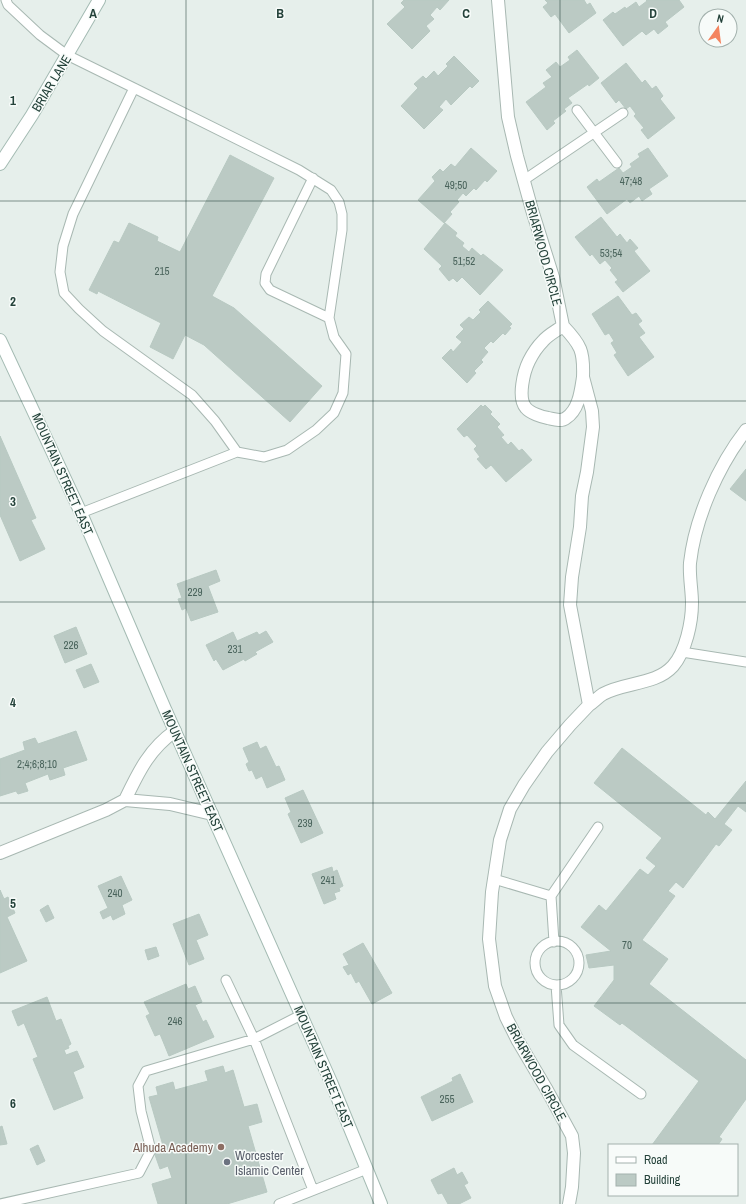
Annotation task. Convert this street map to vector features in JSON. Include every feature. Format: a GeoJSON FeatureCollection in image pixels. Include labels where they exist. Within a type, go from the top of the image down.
{"type":"FeatureCollection","features":[{"type":"Feature","properties":{"kind":"street","name":"BRIAR LANE"},"geometry":{"type":"LineString","coordinates":[[0,164],[32,115],[99,0]]}},
{"type":"Feature","properties":{"kind":"street","name":"BRIARWOOD CIRCLE"},"geometry":{"type":"LineString","coordinates":[[498,0],[508,117],[524,180],[553,277],[563,326]]}},
{"type":"Feature","properties":{"kind":"street"},"geometry":{"type":"LineString","coordinates":[[563,326],[578,342],[581,351],[583,377],[582,388],[578,401],[566,418],[560,420],[544,417],[526,408],[522,398],[522,386],[528,362],[533,353],[544,339],[563,326]]}},
{"type":"Feature","properties":{"kind":"street","name":"MOUNTAIN STREET EAST"},"geometry":{"type":"LineString","coordinates":[[0,340],[81,513],[175,731],[301,1015],[381,1204]]}},
{"type":"Feature","properties":{"kind":"street"},"geometry":{"type":"LineString","coordinates":[[583,377],[592,411],[593,427],[582,496],[580,527],[572,577],[570,605],[589,705]]}},
{"type":"Feature","properties":{"kind":"street","name":"BRIARWOOD CIRCLE"},"geometry":{"type":"LineString","coordinates":[[569,1204],[572,1187],[574,1153],[572,1136],[518,1041],[506,1017],[495,986],[489,939],[494,880],[500,840],[510,809],[524,785],[547,752],[589,705],[603,694],[647,681],[667,672],[679,658],[689,626],[692,605],[690,564],[696,530],[713,486],[727,459],[746,430]]}},
{"type":"Feature","properties":{"kind":"street"},"geometry":{"type":"LineString","coordinates":[[125,800],[146,761],[163,740],[175,731]]}},
{"type":"Feature","properties":{"kind":"street"},"geometry":{"type":"LineString","coordinates":[[0,853],[106,810],[125,800],[170,804],[212,814]]}},
{"type":"Feature","properties":{"kind":"lane"},"geometry":{"type":"LineString","coordinates":[[6,0],[8,5],[40,35],[68,55],[313,178],[331,190],[340,202],[342,214],[342,230],[329,318],[334,337],[346,354],[343,393],[334,413],[316,430],[287,450],[264,458],[237,452],[81,513]]}},
{"type":"Feature","properties":{"kind":"lane"},"geometry":{"type":"LineString","coordinates":[[134,88],[73,214],[63,246],[60,272],[64,293],[79,310],[103,331],[192,395],[215,421],[237,452]]}},
{"type":"Feature","properties":{"kind":"lane"},"geometry":{"type":"LineString","coordinates":[[577,110],[617,163]]}},
{"type":"Feature","properties":{"kind":"lane"},"geometry":{"type":"LineString","coordinates":[[524,180],[623,113]]}},
{"type":"Feature","properties":{"kind":"lane"},"geometry":{"type":"LineString","coordinates":[[313,178],[266,274],[265,282],[270,290],[329,318]]}},
{"type":"Feature","properties":{"kind":"lane"},"geometry":{"type":"LineString","coordinates":[[682,652],[746,662]]}},
{"type":"Feature","properties":{"kind":"lane"},"geometry":{"type":"LineString","coordinates":[[554,942],[551,896],[598,828]]}},
{"type":"Feature","properties":{"kind":"lane"},"geometry":{"type":"LineString","coordinates":[[494,880],[551,896]]}},
{"type":"Feature","properties":{"kind":"lane"},"geometry":{"type":"LineString","coordinates":[[561,942],[568,944],[574,949],[578,955],[579,963],[575,977],[563,985],[556,985],[543,980],[538,974],[536,960],[537,954],[541,948],[547,944],[561,942]]}},
{"type":"Feature","properties":{"kind":"lane"},"geometry":{"type":"LineString","coordinates":[[226,980],[254,1039],[313,1190]]}},
{"type":"Feature","properties":{"kind":"lane"},"geometry":{"type":"LineString","coordinates":[[556,985],[559,1025],[573,1044],[641,1094]]}},
{"type":"Feature","properties":{"kind":"lane"},"geometry":{"type":"LineString","coordinates":[[0,1204],[139,1172],[151,1150],[141,1111],[138,1086],[146,1071],[254,1039],[301,1015]]}},
{"type":"Feature","properties":{"kind":"lane"},"geometry":{"type":"LineString","coordinates":[[279,1204],[367,1169]]}},
{"type":"Feature","properties":{"kind":"building"},"geometry":{"type":"Polygon","coordinates":[[[404,0],[449,0],[440,10],[437,7],[430,15],[434,19],[426,26],[430,31],[412,49],[387,24],[405,7],[401,3],[404,0]]]}},
{"type":"Feature","properties":{"kind":"building"},"geometry":{"type":"Polygon","coordinates":[[[545,0],[584,0],[587,5],[590,3],[596,13],[569,33],[555,14],[551,17],[543,7],[548,3],[545,0]]]}},
{"type":"Feature","properties":{"kind":"building"},"geometry":{"type":"Polygon","coordinates":[[[646,0],[679,0],[684,7],[665,22],[668,26],[658,34],[654,29],[646,35],[642,31],[623,46],[603,20],[613,12],[615,14],[636,2],[639,7],[647,1],[646,0]]]}},
{"type":"Feature","properties":{"kind":"building"},"geometry":{"type":"Polygon","coordinates":[[[577,50],[599,78],[589,86],[588,84],[568,98],[572,103],[564,109],[566,111],[553,121],[555,123],[547,130],[526,102],[546,87],[543,83],[552,77],[546,70],[556,62],[560,67],[570,60],[568,57],[577,50]]]}},
{"type":"Feature","properties":{"kind":"building"},"geometry":{"type":"Polygon","coordinates":[[[454,56],[479,81],[472,88],[470,86],[451,105],[446,99],[439,107],[443,110],[424,129],[401,106],[418,88],[414,84],[423,76],[426,79],[434,71],[438,76],[448,66],[446,64],[454,56]]]}},
{"type":"Feature","properties":{"kind":"building"},"geometry":{"type":"Polygon","coordinates":[[[626,63],[642,83],[645,80],[652,89],[656,86],[663,96],[660,99],[675,118],[648,139],[641,130],[644,128],[634,116],[636,114],[630,106],[626,109],[619,100],[616,103],[601,83],[626,63]]]}},
{"type":"Feature","properties":{"kind":"building"},"geometry":{"type":"Polygon","coordinates":[[[471,148],[497,171],[487,182],[485,180],[476,190],[474,188],[466,196],[463,193],[457,200],[459,202],[450,212],[452,214],[444,223],[418,200],[435,181],[432,177],[440,169],[443,172],[451,164],[455,167],[471,148]]]}},
{"type":"Feature","properties":{"kind":"building"},"geometry":{"type":"Polygon","coordinates":[[[648,148],[668,176],[649,189],[652,194],[642,201],[639,196],[630,203],[627,199],[607,214],[587,187],[597,179],[599,182],[619,168],[623,173],[632,167],[630,164],[640,157],[638,154],[648,148]]]}},
{"type":"Feature","properties":{"kind":"building"},"geometry":{"type":"Polygon","coordinates":[[[230,155],[274,178],[212,296],[234,308],[322,386],[290,422],[204,345],[185,335],[173,359],[150,347],[161,323],[98,291],[97,294],[89,290],[114,241],[119,243],[129,223],[158,237],[157,241],[180,252],[230,155]]]}},
{"type":"Feature","properties":{"kind":"building"},"geometry":{"type":"Polygon","coordinates":[[[601,217],[617,237],[620,234],[627,243],[630,239],[638,248],[634,251],[650,271],[623,292],[615,282],[618,280],[610,270],[612,268],[605,260],[600,264],[592,254],[590,256],[575,237],[601,217]]]}},
{"type":"Feature","properties":{"kind":"building"},"geometry":{"type":"Polygon","coordinates":[[[445,223],[457,233],[455,236],[464,243],[462,246],[469,252],[472,248],[481,256],[483,254],[503,270],[480,295],[462,277],[457,282],[453,278],[449,281],[439,269],[442,266],[424,249],[445,223]]]}},
{"type":"Feature","properties":{"kind":"building"},"geometry":{"type":"Polygon","coordinates":[[[618,296],[632,315],[636,313],[642,321],[638,324],[645,333],[639,337],[654,357],[628,376],[614,355],[617,353],[611,343],[614,341],[609,333],[605,335],[592,314],[618,296]]]}},
{"type":"Feature","properties":{"kind":"building"},"geometry":{"type":"Polygon","coordinates":[[[488,301],[512,324],[509,327],[511,328],[505,335],[503,333],[493,343],[491,341],[484,348],[488,352],[481,360],[483,362],[474,371],[476,373],[467,383],[442,358],[451,349],[453,352],[462,342],[456,337],[464,329],[460,325],[469,317],[473,320],[481,312],[479,310],[488,301]]]}},
{"type":"Feature","properties":{"kind":"building"},"geometry":{"type":"Polygon","coordinates":[[[481,405],[483,407],[485,405],[492,412],[490,414],[500,424],[497,427],[504,435],[501,437],[508,445],[511,442],[519,451],[522,449],[532,460],[506,482],[491,465],[486,469],[477,459],[480,457],[474,449],[477,446],[467,435],[464,437],[457,429],[481,405]]]}},
{"type":"Feature","properties":{"kind":"building"},"geometry":{"type":"Polygon","coordinates":[[[0,436],[36,518],[31,520],[45,549],[20,561],[0,515],[0,436]]]}},
{"type":"Feature","properties":{"kind":"building"},"geometry":{"type":"Polygon","coordinates":[[[746,469],[746,501],[730,489],[746,469]]]}},
{"type":"Feature","properties":{"kind":"building"},"geometry":{"type":"Polygon","coordinates":[[[216,570],[220,581],[208,586],[218,612],[191,621],[186,608],[182,610],[178,599],[182,598],[177,584],[216,570]]]}},
{"type":"Feature","properties":{"kind":"building"},"geometry":{"type":"Polygon","coordinates":[[[76,627],[87,654],[65,663],[54,636],[76,627]]]}},
{"type":"Feature","properties":{"kind":"building"},"geometry":{"type":"Polygon","coordinates":[[[266,631],[273,642],[255,652],[257,654],[245,661],[244,659],[223,670],[216,659],[214,661],[206,645],[233,632],[237,641],[257,632],[259,635],[266,631]]]}},
{"type":"Feature","properties":{"kind":"building"},"geometry":{"type":"Polygon","coordinates":[[[91,664],[99,682],[84,688],[76,670],[91,664]]]}},
{"type":"Feature","properties":{"kind":"building"},"geometry":{"type":"Polygon","coordinates":[[[76,731],[87,760],[63,768],[65,775],[50,780],[48,774],[25,783],[28,791],[18,794],[16,791],[0,796],[0,759],[25,750],[23,742],[35,738],[38,744],[76,731]]]}},
{"type":"Feature","properties":{"kind":"building"},"geometry":{"type":"Polygon","coordinates":[[[257,742],[260,749],[266,746],[276,767],[279,766],[285,780],[267,788],[262,776],[256,779],[252,770],[249,771],[246,764],[249,762],[243,748],[257,742]]]}},
{"type":"Feature","properties":{"kind":"building"},"geometry":{"type":"Polygon","coordinates":[[[622,748],[706,815],[708,812],[715,819],[746,781],[746,812],[738,806],[724,824],[732,830],[719,846],[716,844],[683,888],[676,882],[668,891],[675,896],[642,940],[668,959],[649,984],[746,1060],[746,1099],[719,1137],[722,1139],[719,1144],[653,1144],[699,1081],[622,1023],[620,1025],[594,1006],[614,980],[614,965],[589,968],[586,955],[611,951],[581,927],[599,905],[606,911],[640,869],[648,875],[656,866],[646,858],[662,838],[594,783],[622,748]]]}},
{"type":"Feature","properties":{"kind":"building"},"geometry":{"type":"Polygon","coordinates":[[[303,790],[323,833],[301,843],[288,814],[291,812],[285,798],[303,790]]]}},
{"type":"Feature","properties":{"kind":"building"},"geometry":{"type":"Polygon","coordinates":[[[332,867],[333,872],[337,870],[343,886],[339,888],[340,891],[334,893],[336,899],[324,904],[312,874],[332,867]]]}},
{"type":"Feature","properties":{"kind":"building"},"geometry":{"type":"Polygon","coordinates":[[[121,876],[132,900],[122,905],[125,914],[113,920],[111,915],[103,919],[100,912],[108,908],[98,886],[121,876]]]}},
{"type":"Feature","properties":{"kind":"building"},"geometry":{"type":"Polygon","coordinates":[[[0,890],[4,899],[8,897],[15,913],[7,917],[27,961],[0,973],[0,890]]]}},
{"type":"Feature","properties":{"kind":"building"},"geometry":{"type":"Polygon","coordinates":[[[48,905],[54,918],[46,922],[40,910],[48,905]]]}},
{"type":"Feature","properties":{"kind":"building"},"geometry":{"type":"Polygon","coordinates":[[[199,914],[208,935],[196,940],[204,959],[189,965],[173,924],[199,914]]]}},
{"type":"Feature","properties":{"kind":"building"},"geometry":{"type":"Polygon","coordinates":[[[363,943],[392,993],[372,1004],[359,981],[356,983],[351,973],[348,975],[343,967],[349,965],[343,954],[363,943]]]}},
{"type":"Feature","properties":{"kind":"building"},"geometry":{"type":"Polygon","coordinates":[[[156,947],[159,956],[148,960],[145,950],[156,947]]]}},
{"type":"Feature","properties":{"kind":"building"},"geometry":{"type":"Polygon","coordinates":[[[186,984],[188,989],[195,986],[202,1002],[195,1005],[203,1022],[206,1020],[214,1037],[169,1056],[160,1034],[155,1036],[146,1016],[150,1014],[144,1002],[186,984]]]}},
{"type":"Feature","properties":{"kind":"building"},"geometry":{"type":"Polygon","coordinates":[[[47,997],[56,1021],[61,1019],[71,1044],[68,1046],[69,1048],[64,1050],[66,1055],[77,1051],[84,1067],[73,1072],[83,1098],[54,1110],[33,1059],[38,1057],[24,1023],[18,1026],[12,1011],[47,997]]]}},
{"type":"Feature","properties":{"kind":"building"},"geometry":{"type":"Polygon","coordinates":[[[223,1066],[225,1073],[233,1070],[244,1107],[257,1104],[262,1122],[248,1126],[267,1192],[227,1204],[158,1204],[152,1184],[172,1178],[168,1166],[160,1169],[154,1152],[164,1149],[149,1097],[158,1095],[156,1087],[173,1082],[175,1090],[208,1081],[205,1071],[223,1066]]]}},
{"type":"Feature","properties":{"kind":"building"},"geometry":{"type":"Polygon","coordinates":[[[460,1074],[473,1102],[432,1121],[421,1097],[453,1081],[452,1078],[460,1074]]]}},
{"type":"Feature","properties":{"kind":"building"},"geometry":{"type":"Polygon","coordinates":[[[2,1126],[7,1144],[0,1145],[0,1127],[2,1126]]]}},
{"type":"Feature","properties":{"kind":"building"},"geometry":{"type":"Polygon","coordinates":[[[38,1145],[45,1161],[37,1165],[30,1149],[38,1145]]]}},
{"type":"Feature","properties":{"kind":"building"},"geometry":{"type":"Polygon","coordinates":[[[454,1168],[457,1175],[462,1172],[468,1183],[464,1185],[471,1198],[459,1204],[448,1204],[442,1193],[438,1194],[431,1180],[454,1168]]]}},
{"type":"Feature","properties":{"kind":"place","name":"Alhuda Academy"},"geometry":{"type":"Point","coordinates":[221,1147]}},
{"type":"Feature","properties":{"kind":"place","name":"Worcester Islamic Center"},"geometry":{"type":"Point","coordinates":[227,1162]}}]}
